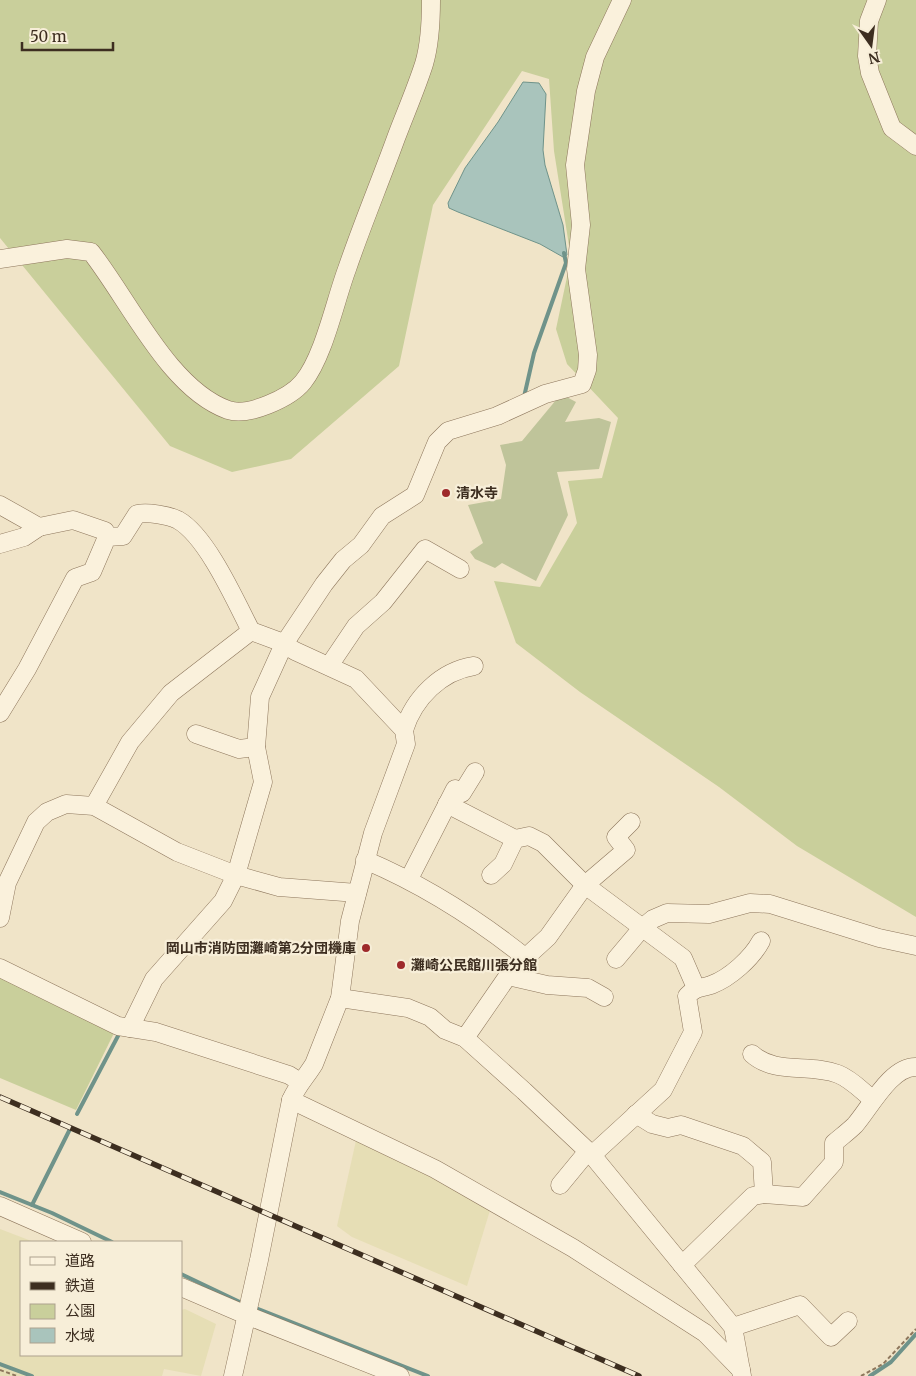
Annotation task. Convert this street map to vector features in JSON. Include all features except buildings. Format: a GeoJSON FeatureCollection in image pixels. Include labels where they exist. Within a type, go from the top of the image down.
{"type":"FeatureCollection","features":[{"type":"Feature","properties":{"kind":"street"},"geometry":{"type":"LineString","coordinates":[[0,259],[67,249],[91,252],[155,343],[182,378],[199,394],[229,410],[241,412],[264,406],[285,396],[302,384],[318,353],[347,269],[424,63],[430,23],[431,0]]}},
{"type":"Feature","properties":{"kind":"street"},"geometry":{"type":"LineString","coordinates":[[130,1028],[154,979],[224,901],[236,875],[262,790],[262,773],[253,748],[260,697],[284,644],[337,567],[361,544],[377,520],[416,495],[441,437],[456,428],[489,419],[545,394],[582,384],[588,370],[588,356],[576,270],[581,225],[575,164],[586,90],[595,57],[622,0]]}},
{"type":"Feature","properties":{"kind":"street"},"geometry":{"type":"LineString","coordinates":[[877,0],[869,20],[867,56],[870,73],[892,128],[916,146]]}},
{"type":"Feature","properties":{"kind":"street"},"geometry":{"type":"LineString","coordinates":[[0,505],[39,527]]}},
{"type":"Feature","properties":{"kind":"street"},"geometry":{"type":"LineString","coordinates":[[107,537],[123,536],[137,514],[144,512],[178,520],[195,535],[222,574],[251,631],[284,644],[356,679],[404,730]]}},
{"type":"Feature","properties":{"kind":"street"},"geometry":{"type":"LineString","coordinates":[[0,544],[24,537],[39,527],[72,520],[105,531],[107,537],[92,572],[75,578],[27,669],[0,713]]}},
{"type":"Feature","properties":{"kind":"street"},"geometry":{"type":"LineString","coordinates":[[329,666],[356,626],[383,602],[425,548],[460,569]]}},
{"type":"Feature","properties":{"kind":"street"},"geometry":{"type":"LineString","coordinates":[[94,806],[130,742],[171,692],[251,631]]}},
{"type":"Feature","properties":{"kind":"street"},"geometry":{"type":"LineString","coordinates":[[233,1376],[291,1100],[300,1082],[314,1064],[340,998],[350,921],[372,833],[406,744],[404,730],[410,711],[439,679],[456,668],[474,666]]}},
{"type":"Feature","properties":{"kind":"street"},"geometry":{"type":"LineString","coordinates":[[196,734],[232,747],[253,748]]}},
{"type":"Feature","properties":{"kind":"street"},"geometry":{"type":"LineString","coordinates":[[409,879],[455,789],[462,793],[475,772]]}},
{"type":"Feature","properties":{"kind":"street"},"geometry":{"type":"LineString","coordinates":[[0,918],[7,883],[36,822],[48,812],[66,804],[94,806],[177,852],[236,875],[279,887],[357,893]]}},
{"type":"Feature","properties":{"kind":"street"},"geometry":{"type":"LineString","coordinates":[[447,804],[515,839],[529,836],[543,843],[585,885],[683,958],[696,988]]}},
{"type":"Feature","properties":{"kind":"street"},"geometry":{"type":"LineString","coordinates":[[464,1038],[508,976],[548,937],[585,885],[626,850],[616,837],[631,822]]}},
{"type":"Feature","properties":{"kind":"street"},"geometry":{"type":"LineString","coordinates":[[491,875],[504,864],[515,839]]}},
{"type":"Feature","properties":{"kind":"street"},"geometry":{"type":"LineString","coordinates":[[365,860],[409,879],[469,915],[526,958]]}},
{"type":"Feature","properties":{"kind":"street"},"geometry":{"type":"LineString","coordinates":[[616,959],[652,919],[667,913],[709,914],[750,903],[770,904],[879,938],[916,946]]}},
{"type":"Feature","properties":{"kind":"street"},"geometry":{"type":"LineString","coordinates":[[560,1185],[590,1153],[663,1090],[693,1032],[687,996],[696,988],[711,985],[721,980],[748,958],[761,941]]}},
{"type":"Feature","properties":{"kind":"street"},"geometry":{"type":"LineString","coordinates":[[0,968],[118,1026],[156,1032],[289,1076],[300,1082]]}},
{"type":"Feature","properties":{"kind":"street"},"geometry":{"type":"LineString","coordinates":[[508,976],[547,985],[588,988],[604,997]]}},
{"type":"Feature","properties":{"kind":"street"},"geometry":{"type":"LineString","coordinates":[[340,998],[408,1008],[430,1017],[445,1030],[464,1038],[590,1153],[733,1327],[742,1373]]}},
{"type":"Feature","properties":{"kind":"street"},"geometry":{"type":"LineString","coordinates":[[752,1054],[769,1065],[838,1074],[872,1099]]}},
{"type":"Feature","properties":{"kind":"street"},"geometry":{"type":"LineString","coordinates":[[682,1264],[753,1196],[764,1194],[803,1197],[834,1162],[834,1143],[855,1125],[872,1099],[901,1072],[908,1067],[916,1067]]}},
{"type":"Feature","properties":{"kind":"street"},"geometry":{"type":"LineString","coordinates":[[291,1100],[435,1169],[573,1248],[705,1333],[742,1373]]}},
{"type":"Feature","properties":{"kind":"street"},"geometry":{"type":"LineString","coordinates":[[636,1114],[652,1124],[668,1128],[681,1125],[743,1146],[762,1162],[764,1194]]}},
{"type":"Feature","properties":{"kind":"street"},"geometry":{"type":"LineString","coordinates":[[0,1206],[80,1241]]}},
{"type":"Feature","properties":{"kind":"street"},"geometry":{"type":"LineString","coordinates":[[182,1287],[248,1308],[400,1376]]}},
{"type":"Feature","properties":{"kind":"street"},"geometry":{"type":"LineString","coordinates":[[733,1327],[800,1306],[831,1337],[848,1321]]}},
{"type":"Feature","properties":{"kind":"path"},"geometry":{"type":"LineString","coordinates":[[861,1376],[883,1364],[916,1329]]}},
{"type":"Feature","properties":{"kind":"path"},"geometry":{"type":"LineString","coordinates":[[0,1370],[17,1376]]}},
{"type":"Feature","properties":{"kind":"shaded area"},"geometry":{"type":"Polygon","coordinates":[[[357,1136],[491,1207],[467,1286],[352,1237],[337,1226],[357,1136]]]}},
{"type":"Feature","properties":{"kind":"shaded area"},"geometry":{"type":"Polygon","coordinates":[[[0,1229],[31,1241],[20,1241],[20,1356],[182,1356],[182,1310],[185,1309],[216,1324],[201,1376],[164,1369],[162,1376],[0,1376],[0,1229]]]}},
{"type":"Feature","properties":{"kind":"green space"},"geometry":{"type":"Polygon","coordinates":[[[0,0],[916,0],[916,917],[797,846],[719,787],[580,692],[516,643],[494,581],[540,587],[577,523],[568,481],[602,478],[618,418],[567,364],[556,329],[571,258],[554,151],[549,79],[522,71],[433,205],[399,366],[291,459],[232,472],[170,446],[0,238],[0,0]]]}},
{"type":"Feature","properties":{"kind":"green space"},"geometry":{"type":"Polygon","coordinates":[[[561,394],[576,402],[565,422],[599,418],[611,422],[599,469],[557,472],[568,515],[536,581],[502,563],[495,568],[475,559],[470,552],[483,543],[468,505],[501,499],[506,465],[500,445],[522,441],[561,394]]]}},
{"type":"Feature","properties":{"kind":"green space"},"geometry":{"type":"Polygon","coordinates":[[[0,976],[115,1031],[76,1110],[0,1078],[0,976]]]}},
{"type":"Feature","properties":{"kind":"water"},"geometry":{"type":"Polygon","coordinates":[[[523,82],[539,83],[546,94],[543,150],[545,165],[563,225],[567,255],[563,257],[540,244],[449,208],[448,203],[465,168],[498,122],[523,82]]]}},
{"type":"Feature","properties":{"kind":"waterway"},"geometry":{"type":"LineString","coordinates":[[524,397],[534,353],[566,263],[564,253]]}},
{"type":"Feature","properties":{"kind":"waterway"},"geometry":{"type":"LineString","coordinates":[[77,1114],[119,1034]]}},
{"type":"Feature","properties":{"kind":"waterway"},"geometry":{"type":"LineString","coordinates":[[32,1205],[70,1129]]}},
{"type":"Feature","properties":{"kind":"waterway"},"geometry":{"type":"LineString","coordinates":[[0,1192],[52,1213],[110,1241]]}},
{"type":"Feature","properties":{"kind":"waterway"},"geometry":{"type":"LineString","coordinates":[[182,1274],[244,1304]]}},
{"type":"Feature","properties":{"kind":"waterway"},"geometry":{"type":"LineString","coordinates":[[253,1307],[428,1376]]}},
{"type":"Feature","properties":{"kind":"waterway"},"geometry":{"type":"LineString","coordinates":[[870,1376],[891,1362],[916,1334]]}},
{"type":"Feature","properties":{"kind":"waterway"},"geometry":{"type":"LineString","coordinates":[[0,1364],[32,1376]]}},
{"type":"Feature","properties":{"kind":"railway"},"geometry":{"type":"LineString","coordinates":[[0,1097],[639,1376]]}},
{"type":"Feature","properties":{"kind":"place","name":"清水寺"},"geometry":{"type":"Point","coordinates":[446,493]}},
{"type":"Feature","properties":{"kind":"place","name":"岡山市消防団灘崎第2分団機庫"},"geometry":{"type":"Point","coordinates":[366,948]}},
{"type":"Feature","properties":{"kind":"place","name":"灘崎公民館川張分館"},"geometry":{"type":"Point","coordinates":[401,965]}}]}
